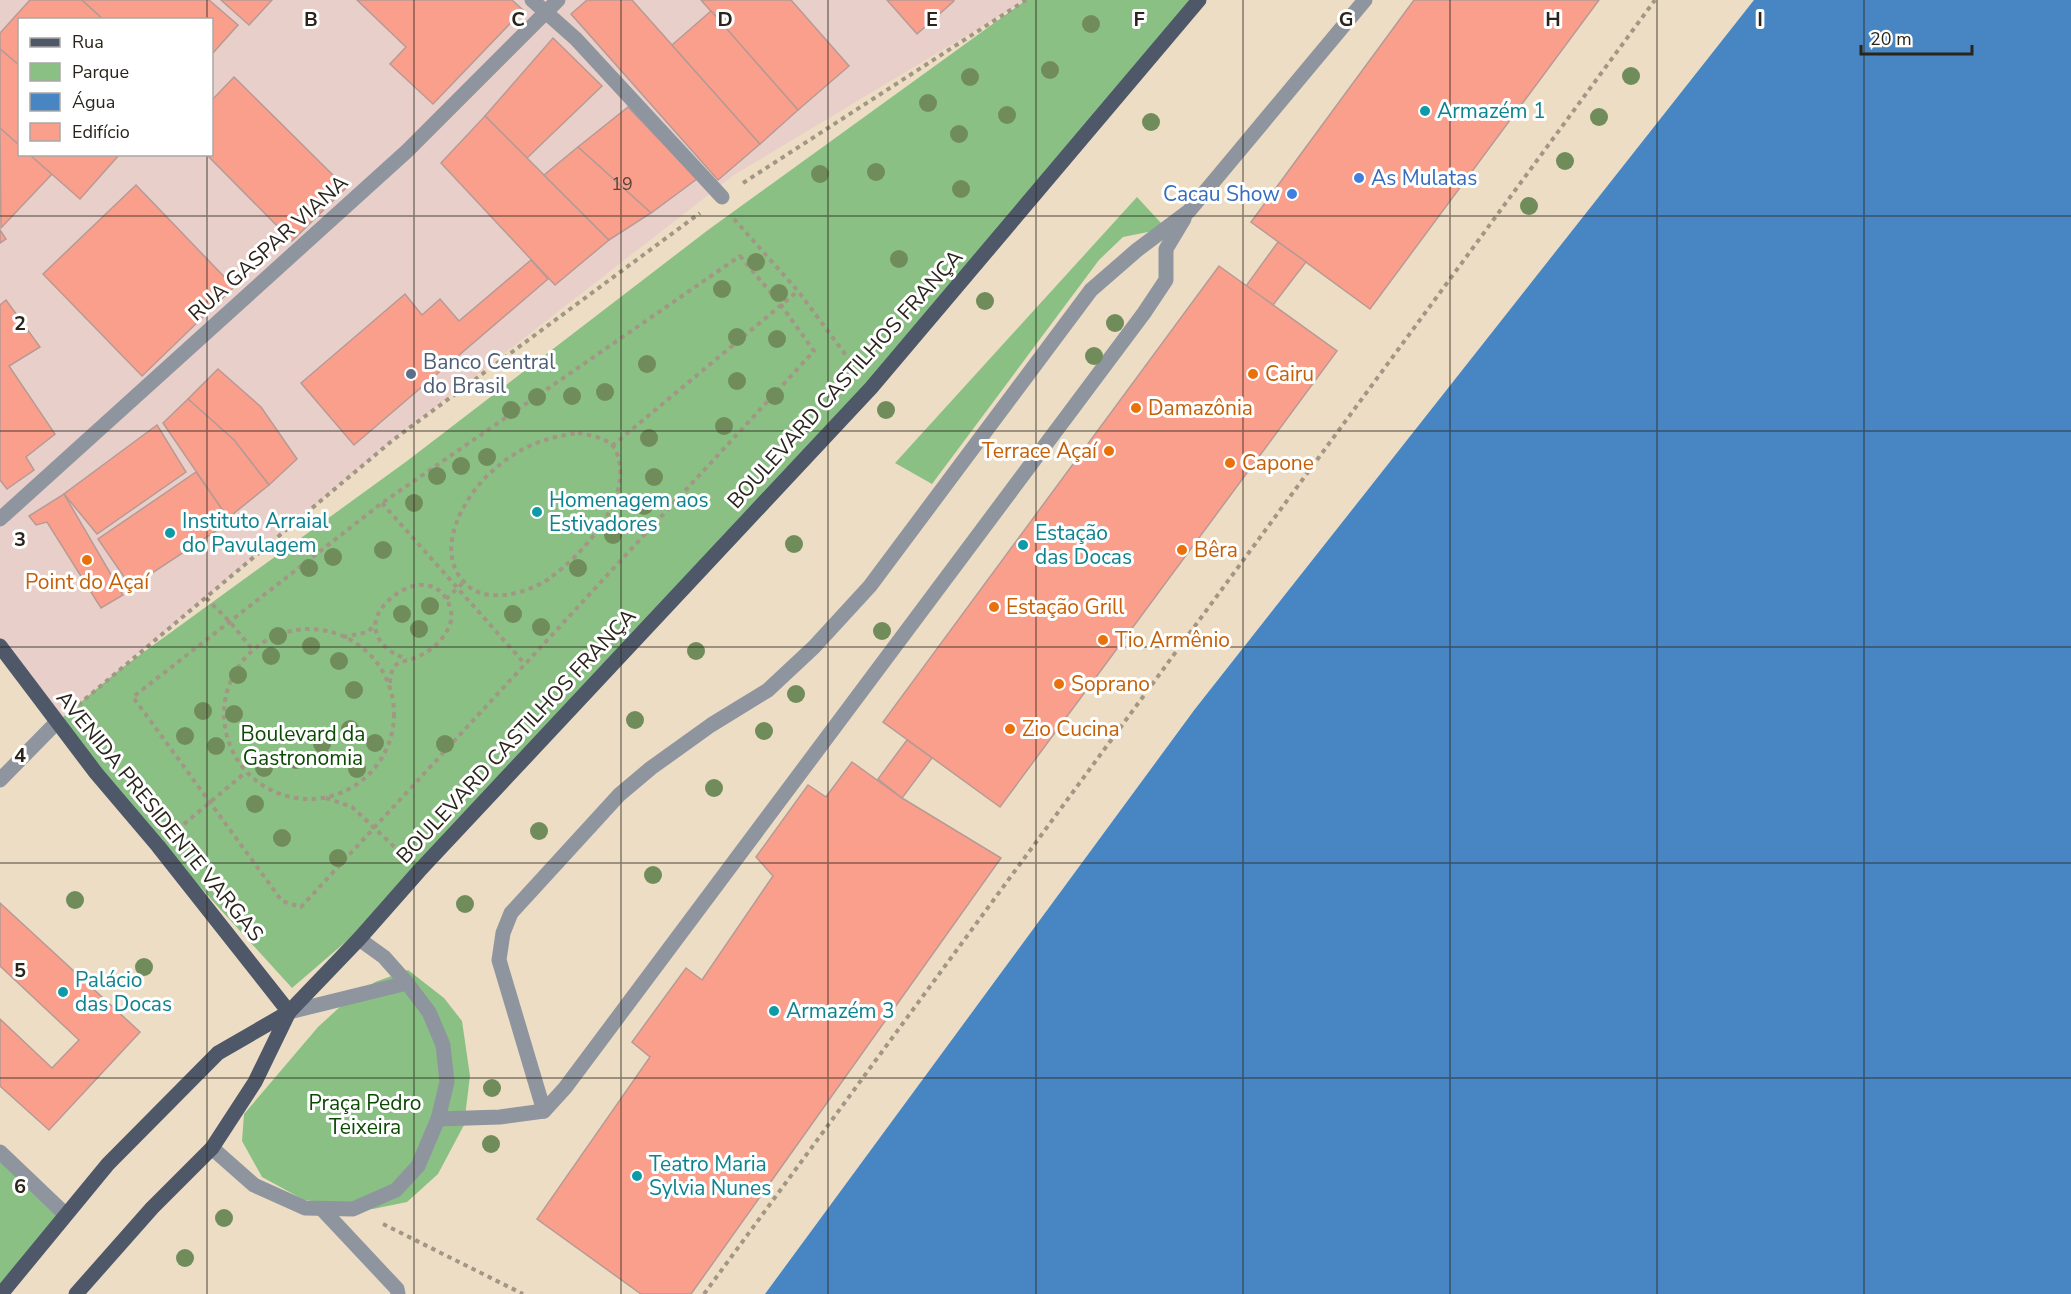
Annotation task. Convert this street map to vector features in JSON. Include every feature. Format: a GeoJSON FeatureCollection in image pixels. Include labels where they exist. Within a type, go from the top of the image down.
{"type":"FeatureCollection","features":[{"type":"Feature","properties":{"kind":"main road","name":"BOULEVARD CASTILHOS FRANÇA"},"geometry":{"type":"LineString","coordinates":[[289,1012],[871,388],[1198,0]]}},
{"type":"Feature","properties":{"kind":"main road","name":"AVENIDA PRESIDENTE VARGAS"},"geometry":{"type":"LineString","coordinates":[[0,646],[56,723],[158,846],[289,1012]]}},
{"type":"Feature","properties":{"kind":"main road"},"geometry":{"type":"LineString","coordinates":[[76,1294],[152,1208],[212,1148],[255,1082],[289,1012]]}},
{"type":"Feature","properties":{"kind":"main road"},"geometry":{"type":"LineString","coordinates":[[1,1294],[108,1164],[218,1053],[289,1012]]}},
{"type":"Feature","properties":{"kind":"street"},"geometry":{"type":"LineString","coordinates":[[532,0],[576,39],[722,197]]}},
{"type":"Feature","properties":{"kind":"street","name":"RUA GASPAR VIANA"},"geometry":{"type":"LineString","coordinates":[[0,519],[407,151],[558,0]]}},
{"type":"Feature","properties":{"kind":"street"},"geometry":{"type":"LineString","coordinates":[[438,1119],[500,1117],[544,1110],[565,1088],[1144,313],[1166,280],[1166,249],[1189,211],[1365,0]]}},
{"type":"Feature","properties":{"kind":"street"},"geometry":{"type":"LineString","coordinates":[[544,1110],[499,960],[503,933],[511,914],[619,795],[651,768],[711,725],[768,690],[814,647],[870,586],[1091,290],[1137,250],[1189,211]]}},
{"type":"Feature","properties":{"kind":"street"},"geometry":{"type":"LineString","coordinates":[[0,780],[56,723]]}},
{"type":"Feature","properties":{"kind":"street"},"geometry":{"type":"LineString","coordinates":[[212,1148],[254,1185],[305,1209],[353,1209],[396,1190],[418,1166],[438,1119],[447,1082],[443,1045],[429,1012],[407,983],[384,957],[359,939]]}},
{"type":"Feature","properties":{"kind":"street"},"geometry":{"type":"LineString","coordinates":[[289,1012],[407,983]]}},
{"type":"Feature","properties":{"kind":"street"},"geometry":{"type":"LineString","coordinates":[[0,1152],[65,1214]]}},
{"type":"Feature","properties":{"kind":"street"},"geometry":{"type":"LineString","coordinates":[[322,1209],[397,1289],[398,1294]]}},
{"type":"Feature","properties":{"kind":"path"},"geometry":{"type":"LineString","coordinates":[[56,723],[393,440],[722,197],[1026,0]]}},
{"type":"Feature","properties":{"kind":"path"},"geometry":{"type":"LineString","coordinates":[[704,1294],[1655,0]]}},
{"type":"Feature","properties":{"kind":"path"},"geometry":{"type":"LineString","coordinates":[[722,197],[730,214],[798,291],[871,388]]}},
{"type":"Feature","properties":{"kind":"path"},"geometry":{"type":"LineString","coordinates":[[740,256],[781,305],[814,351],[301,907],[282,902],[133,697],[382,503],[740,256]]}},
{"type":"Feature","properties":{"kind":"path"},"geometry":{"type":"LineString","coordinates":[[612,446],[798,291]]}},
{"type":"Feature","properties":{"kind":"path"},"geometry":{"type":"LineString","coordinates":[[578,433],[596,436],[612,446],[618,454],[621,469],[619,489],[600,526],[584,548],[567,564],[549,579],[504,596],[487,595],[471,589],[464,582],[453,567],[450,552],[454,531],[464,507],[489,474],[508,458],[551,437],[578,433]]}},
{"type":"Feature","properties":{"kind":"path"},"geometry":{"type":"LineString","coordinates":[[382,503],[525,664]]}},
{"type":"Feature","properties":{"kind":"path"},"geometry":{"type":"LineString","coordinates":[[446,599],[464,582]]}},
{"type":"Feature","properties":{"kind":"path"},"geometry":{"type":"LineString","coordinates":[[390,686],[376,661],[356,643],[343,637],[331,632],[304,629],[277,635],[253,650],[235,670],[225,696],[224,723],[230,749],[246,772],[269,790],[297,799],[326,798],[354,788],[376,768],[390,743],[395,714],[390,686],[392,668],[397,663],[417,658],[427,652],[446,634],[451,622],[452,611],[446,599],[438,589],[429,585],[418,584],[407,587],[393,595],[378,612],[375,624],[376,636],[383,647],[394,655],[407,659]]}},
{"type":"Feature","properties":{"kind":"path"},"geometry":{"type":"LineString","coordinates":[[206,598],[253,650]]}},
{"type":"Feature","properties":{"kind":"path"},"geometry":{"type":"LineString","coordinates":[[343,637],[368,632],[375,624]]}},
{"type":"Feature","properties":{"kind":"path"},"geometry":{"type":"LineString","coordinates":[[158,846],[246,772]]}},
{"type":"Feature","properties":{"kind":"path"},"geometry":{"type":"LineString","coordinates":[[326,798],[352,807],[419,871]]}},
{"type":"Feature","properties":{"kind":"path"},"geometry":{"type":"LineString","coordinates":[[353,1209],[523,1294]]}},
{"type":"Feature","properties":{"kind":"shaded area"},"geometry":{"type":"Polygon","coordinates":[[[0,0],[1026,0],[734,175],[393,440],[63,717],[0,646],[0,0]]]}},
{"type":"Feature","properties":{"kind":"green space","name":"Boulevard da Gastronomia"},"geometry":{"type":"Polygon","coordinates":[[[1026,0],[1201,0],[871,388],[385,908],[292,988],[96,773],[63,717],[119,670],[407,461],[708,230],[1026,0]]]}},
{"type":"Feature","properties":{"kind":"green space"},"geometry":{"type":"Polygon","coordinates":[[[1137,197],[1161,223],[1153,231],[1123,237],[1099,260],[932,484],[895,463],[1137,197]]]}},
{"type":"Feature","properties":{"kind":"green space","name":"Praça Pedro Teixeira"},"geometry":{"type":"Polygon","coordinates":[[[408,970],[444,998],[462,1021],[470,1076],[464,1125],[438,1174],[407,1202],[373,1209],[304,1200],[262,1177],[242,1141],[244,1114],[318,1027],[342,1005],[375,982],[408,970]]]}},
{"type":"Feature","properties":{"kind":"green space"},"geometry":{"type":"Polygon","coordinates":[[[0,1152],[65,1214],[0,1294],[0,1152]]]}},
{"type":"Feature","properties":{"kind":"water"},"geometry":{"type":"Polygon","coordinates":[[[1754,0],[2071,0],[2071,1294],[765,1294],[1195,709],[1754,0]]]}},
{"type":"Feature","properties":{"kind":"building"},"geometry":{"type":"Polygon","coordinates":[[[30,0],[82,0],[102,18],[18,18],[18,64],[0,49],[0,33],[30,0]]]}},
{"type":"Feature","properties":{"kind":"building"},"geometry":{"type":"Polygon","coordinates":[[[82,0],[209,0],[238,25],[213,53],[213,18],[102,18],[82,0]]]}},
{"type":"Feature","properties":{"kind":"building"},"geometry":{"type":"Polygon","coordinates":[[[221,0],[272,0],[249,25],[221,0]]]}},
{"type":"Feature","properties":{"kind":"building"},"geometry":{"type":"Polygon","coordinates":[[[357,0],[512,0],[523,10],[433,104],[390,64],[406,47],[357,0]]]}},
{"type":"Feature","properties":{"kind":"building"},"geometry":{"type":"Polygon","coordinates":[[[587,0],[632,0],[760,144],[718,180],[571,14],[587,0]]]}},
{"type":"Feature","properties":{"kind":"building"},"geometry":{"type":"Polygon","coordinates":[[[701,0],[791,0],[849,66],[798,110],[701,0]]]}},
{"type":"Feature","properties":{"kind":"building"},"geometry":{"type":"Polygon","coordinates":[[[887,0],[953,0],[954,1],[917,34],[887,0]]]}},
{"type":"Feature","properties":{"kind":"building","name":"Armazém 1"},"geometry":{"type":"Polygon","coordinates":[[[1414,0],[1599,0],[1370,309],[1251,222],[1414,0]]]}},
{"type":"Feature","properties":{"kind":"building"},"geometry":{"type":"Polygon","coordinates":[[[711,11],[798,110],[760,144],[672,45],[711,11]]]}},
{"type":"Feature","properties":{"kind":"building"},"geometry":{"type":"Polygon","coordinates":[[[553,38],[602,86],[527,158],[485,116],[553,38]]]}},
{"type":"Feature","properties":{"kind":"building"},"geometry":{"type":"Polygon","coordinates":[[[0,49],[18,64],[18,144],[0,128],[0,49]]]}},
{"type":"Feature","properties":{"kind":"building"},"geometry":{"type":"Polygon","coordinates":[[[234,77],[346,188],[292,241],[208,156],[213,156],[213,99],[234,77]]]}},
{"type":"Feature","properties":{"kind":"building"},"geometry":{"type":"Polygon","coordinates":[[[628,107],[697,179],[651,213],[578,147],[628,107]]]}},
{"type":"Feature","properties":{"kind":"building"},"geometry":{"type":"Polygon","coordinates":[[[485,116],[609,240],[555,285],[441,163],[485,116]]]}},
{"type":"Feature","properties":{"kind":"building"},"geometry":{"type":"Polygon","coordinates":[[[0,128],[18,144],[18,156],[31,156],[52,174],[1,228],[0,128]]]}},
{"type":"Feature","properties":{"kind":"building"},"geometry":{"type":"Polygon","coordinates":[[[578,147],[651,213],[609,240],[544,175],[578,147]]]}},
{"type":"Feature","properties":{"kind":"building"},"geometry":{"type":"Polygon","coordinates":[[[31,156],[118,156],[80,199],[31,156]]]}},
{"type":"Feature","properties":{"kind":"building"},"geometry":{"type":"Polygon","coordinates":[[[136,185],[234,287],[142,376],[43,274],[136,185]]]}},
{"type":"Feature","properties":{"kind":"building"},"geometry":{"type":"Polygon","coordinates":[[[0,230],[6,239],[0,243],[0,230]]]}},
{"type":"Feature","properties":{"kind":"building"},"geometry":{"type":"Polygon","coordinates":[[[1278,242],[1306,262],[1273,305],[1246,286],[1278,242]]]}},
{"type":"Feature","properties":{"kind":"building"},"geometry":{"type":"Polygon","coordinates":[[[531,260],[548,279],[354,445],[301,383],[405,294],[422,315],[440,299],[459,321],[531,260]]]}},
{"type":"Feature","properties":{"kind":"building"},"geometry":{"type":"Polygon","coordinates":[[[1219,266],[1337,351],[1000,807],[883,722],[1219,266]]]}},
{"type":"Feature","properties":{"kind":"building"},"geometry":{"type":"Polygon","coordinates":[[[6,300],[40,347],[9,366],[55,434],[26,457],[34,470],[7,489],[0,480],[0,305],[6,300]]]}},
{"type":"Feature","properties":{"kind":"building"},"geometry":{"type":"Polygon","coordinates":[[[218,369],[261,407],[297,459],[269,485],[234,440],[188,399],[218,369]]]}},
{"type":"Feature","properties":{"kind":"building"},"geometry":{"type":"Polygon","coordinates":[[[188,399],[234,440],[269,485],[228,518],[163,423],[188,399]]]}},
{"type":"Feature","properties":{"kind":"building"},"geometry":{"type":"Polygon","coordinates":[[[157,425],[186,472],[97,534],[64,494],[157,425]]]}},
{"type":"Feature","properties":{"kind":"building"},"geometry":{"type":"Polygon","coordinates":[[[196,472],[228,518],[222,527],[131,587],[98,539],[196,472]]]}},
{"type":"Feature","properties":{"kind":"building","name":"Point do Açaí"},"geometry":{"type":"Polygon","coordinates":[[[64,494],[123,595],[101,608],[47,522],[36,525],[29,516],[64,494]]]}},
{"type":"Feature","properties":{"kind":"building"},"geometry":{"type":"Polygon","coordinates":[[[907,740],[932,758],[902,798],[878,779],[907,740]]]}},
{"type":"Feature","properties":{"kind":"building","name":"Armazém 3"},"geometry":{"type":"Polygon","coordinates":[[[852,762],[902,798],[1001,858],[691,1294],[641,1294],[537,1219],[650,1057],[632,1042],[686,968],[702,980],[773,876],[756,857],[808,785],[826,797],[852,762]]]}},
{"type":"Feature","properties":{"kind":"building","name":"Palácio das Docas"},"geometry":{"type":"Polygon","coordinates":[[[0,903],[140,1032],[49,1130],[0,1086],[0,1019],[52,1068],[79,1040],[0,966],[0,903]]]}},
{"type":"Feature","properties":{"kind":"place","name":"Armazém 1"},"geometry":{"type":"Point","coordinates":[1425,111]}},
{"type":"Feature","properties":{"kind":"place","name":"As Mulatas"},"geometry":{"type":"Point","coordinates":[1359,178]}},
{"type":"Feature","properties":{"kind":"place","name":"Cacau Show"},"geometry":{"type":"Point","coordinates":[1292,194]}},
{"type":"Feature","properties":{"kind":"place","name":"Banco Central do Brasil"},"geometry":{"type":"Point","coordinates":[411,374]}},
{"type":"Feature","properties":{"kind":"place","name":"Cairu"},"geometry":{"type":"Point","coordinates":[1253,374]}},
{"type":"Feature","properties":{"kind":"place","name":"Damazônia"},"geometry":{"type":"Point","coordinates":[1136,408]}},
{"type":"Feature","properties":{"kind":"place","name":"Terrace Açaí"},"geometry":{"type":"Point","coordinates":[1109,451]}},
{"type":"Feature","properties":{"kind":"place","name":"Capone"},"geometry":{"type":"Point","coordinates":[1230,463]}},
{"type":"Feature","properties":{"kind":"place","name":"Homenagem aos Estivadores"},"geometry":{"type":"Point","coordinates":[537,512]}},
{"type":"Feature","properties":{"kind":"place","name":"Instituto Arraial do Pavulagem"},"geometry":{"type":"Point","coordinates":[170,533]}},
{"type":"Feature","properties":{"kind":"place","name":"Estação das Docas"},"geometry":{"type":"Point","coordinates":[1023,545]}},
{"type":"Feature","properties":{"kind":"place","name":"Bêra"},"geometry":{"type":"Point","coordinates":[1182,550]}},
{"type":"Feature","properties":{"kind":"place","name":"Point do Açaí"},"geometry":{"type":"Point","coordinates":[87,560]}},
{"type":"Feature","properties":{"kind":"place","name":"Estação Grill"},"geometry":{"type":"Point","coordinates":[994,607]}},
{"type":"Feature","properties":{"kind":"place","name":"Tio Armênio"},"geometry":{"type":"Point","coordinates":[1103,640]}},
{"type":"Feature","properties":{"kind":"place","name":"Soprano"},"geometry":{"type":"Point","coordinates":[1059,684]}},
{"type":"Feature","properties":{"kind":"place","name":"Zio Cucina"},"geometry":{"type":"Point","coordinates":[1010,729]}},
{"type":"Feature","properties":{"kind":"place","name":"Palácio das Docas"},"geometry":{"type":"Point","coordinates":[63,992]}},
{"type":"Feature","properties":{"kind":"place","name":"Armazém 3"},"geometry":{"type":"Point","coordinates":[774,1011]}},
{"type":"Feature","properties":{"kind":"place","name":"Teatro Maria Sylvia Nunes"},"geometry":{"type":"Point","coordinates":[637,1176]}}]}
